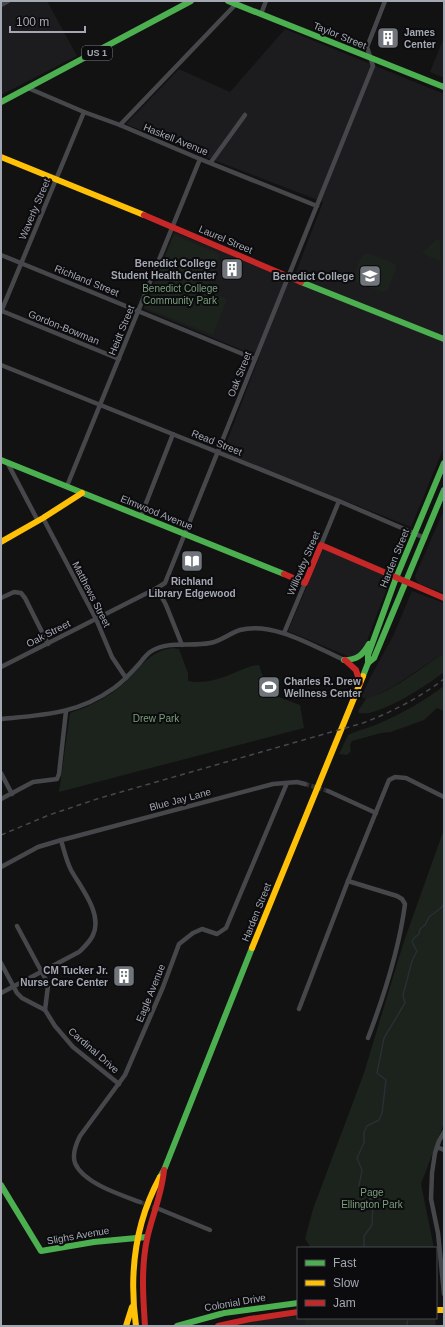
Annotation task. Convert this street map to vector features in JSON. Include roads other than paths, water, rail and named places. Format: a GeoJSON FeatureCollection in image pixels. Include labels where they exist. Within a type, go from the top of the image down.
{"type":"FeatureCollection","features":[{"type":"Feature","properties":{"kind":"main road","name":"US 1"},"geometry":{"type":"LineString","coordinates":[[1,102],[191,1]]}},
{"type":"Feature","properties":{"kind":"main road","name":"Taylor Street"},"geometry":{"type":"LineString","coordinates":[[228,1],[444,87]]}},
{"type":"Feature","properties":{"kind":"main road","name":"Laurel Street"},"geometry":{"type":"LineString","coordinates":[[1,157],[173,227],[289,277],[444,339]]}},
{"type":"Feature","properties":{"kind":"main road","name":"Elmwood Avenue"},"geometry":{"type":"LineString","coordinates":[[4,461],[305,583]]}},
{"type":"Feature","properties":{"kind":"main road","name":"Harden Street"},"geometry":{"type":"LineString","coordinates":[[136,1326],[133,1299],[133,1269],[138,1237],[145,1211],[158,1177],[164,1170],[231,1000],[368,663],[368,655],[396,578],[444,463]]}},
{"type":"Feature","properties":{"kind":"main road","name":"Harden Street"},"geometry":{"type":"LineString","coordinates":[[368,663],[374,658],[444,490]]}},
{"type":"Feature","properties":{"kind":"main road"},"geometry":{"type":"LineString","coordinates":[[1,542],[40,520],[82,493]]}},
{"type":"Feature","properties":{"kind":"main road"},"geometry":{"type":"LineString","coordinates":[[321,545],[367,564],[406,583],[444,598]]}},
{"type":"Feature","properties":{"kind":"main road","name":"Willowby Street"},"geometry":{"type":"LineString","coordinates":[[305,583],[321,545]]}},
{"type":"Feature","properties":{"kind":"main road"},"geometry":{"type":"LineString","coordinates":[[344,660],[355,660],[361,656],[376,633]]}},
{"type":"Feature","properties":{"kind":"main road"},"geometry":{"type":"LineString","coordinates":[[344,660],[357,670],[360,683]]}},
{"type":"Feature","properties":{"kind":"main road","name":"Harden Street"},"geometry":{"type":"LineString","coordinates":[[145,1326],[143,1272],[147,1237],[153,1210],[164,1180],[164,1170]]}},
{"type":"Feature","properties":{"kind":"main road","name":"Slighs Avenue"},"geometry":{"type":"LineString","coordinates":[[1,1185],[41,1251],[117,1238],[147,1237]]}},
{"type":"Feature","properties":{"kind":"main road"},"geometry":{"type":"LineString","coordinates":[[126,1326],[133,1299]]}},
{"type":"Feature","properties":{"kind":"main road","name":"Colonial Drive"},"geometry":{"type":"LineString","coordinates":[[177,1326],[224,1313],[297,1303]]}},
{"type":"Feature","properties":{"kind":"main road","name":"Colonial Drive"},"geometry":{"type":"LineString","coordinates":[[218,1326],[255,1318],[297,1312]]}},
{"type":"Feature","properties":{"kind":"street"},"geometry":{"type":"LineString","coordinates":[[1,5],[8,1]]}},
{"type":"Feature","properties":{"kind":"street"},"geometry":{"type":"LineString","coordinates":[[261,14],[266,1]]}},
{"type":"Feature","properties":{"kind":"street","name":"Oak Street"},"geometry":{"type":"LineString","coordinates":[[1,667],[157,588],[165,582],[373,66],[367,47],[385,1]]}},
{"type":"Feature","properties":{"kind":"street"},"geometry":{"type":"LineString","coordinates":[[120,125],[236,4]]}},
{"type":"Feature","properties":{"kind":"street","name":"Haskell Avenue"},"geometry":{"type":"LineString","coordinates":[[28,88],[317,206]]}},
{"type":"Feature","properties":{"kind":"street","name":"Waverly Street"},"geometry":{"type":"LineString","coordinates":[[1,312],[84,112]]}},
{"type":"Feature","properties":{"kind":"street"},"geometry":{"type":"LineString","coordinates":[[211,162],[245,115]]}},
{"type":"Feature","properties":{"kind":"street","name":"Heidt Street"},"geometry":{"type":"LineString","coordinates":[[67,486],[200,159]]}},
{"type":"Feature","properties":{"kind":"street","name":"Richland Street"},"geometry":{"type":"LineString","coordinates":[[1,255],[255,358]]}},
{"type":"Feature","properties":{"kind":"street","name":"Gordon-Bowman"},"geometry":{"type":"LineString","coordinates":[[1,312],[119,359]]}},
{"type":"Feature","properties":{"kind":"street","name":"Read Street"},"geometry":{"type":"LineString","coordinates":[[1,366],[339,501],[425,538]]}},
{"type":"Feature","properties":{"kind":"street"},"geometry":{"type":"LineString","coordinates":[[140,516],[173,434]]}},
{"type":"Feature","properties":{"kind":"street","name":"Matthews Street"},"geometry":{"type":"LineString","coordinates":[[4,461],[40,520],[96,619],[112,657],[126,678]]}},
{"type":"Feature","properties":{"kind":"street","name":"Willowby Street"},"geometry":{"type":"LineString","coordinates":[[321,545],[339,501]]}},
{"type":"Feature","properties":{"kind":"street","name":"Willowby Street"},"geometry":{"type":"LineString","coordinates":[[284,633],[305,583]]}},
{"type":"Feature","properties":{"kind":"street"},"geometry":{"type":"LineString","coordinates":[[157,588],[166,605],[182,645]]}},
{"type":"Feature","properties":{"kind":"street"},"geometry":{"type":"LineString","coordinates":[[1,598],[14,592],[21,593],[48,644]]}},
{"type":"Feature","properties":{"kind":"street"},"geometry":{"type":"LineString","coordinates":[[1,719],[66,711],[96,699],[114,688],[126,678],[150,652],[170,645],[210,644],[240,630],[252,628],[284,633],[344,660]]}},
{"type":"Feature","properties":{"kind":"street"},"geometry":{"type":"LineString","coordinates":[[1,799],[33,782],[57,779],[59,774],[66,711]]}},
{"type":"Feature","properties":{"kind":"street"},"geometry":{"type":"LineString","coordinates":[[1,773],[12,794]]}},
{"type":"Feature","properties":{"kind":"street"},"geometry":{"type":"LineString","coordinates":[[299,1009],[348,881],[389,780],[395,777],[406,778],[444,797]]}},
{"type":"Feature","properties":{"kind":"street","name":"Eagle Avenue"},"geometry":{"type":"LineString","coordinates":[[140,1202],[91,1180],[80,1172],[75,1162],[76,1146],[80,1136],[125,1076],[163,988],[179,944],[193,932],[202,929],[217,934],[226,928],[287,782]]}},
{"type":"Feature","properties":{"kind":"street","name":"Blue Jay Lane"},"geometry":{"type":"LineString","coordinates":[[1,867],[38,847],[61,840],[273,784],[297,782],[305,784]]}},
{"type":"Feature","properties":{"kind":"street"},"geometry":{"type":"LineString","coordinates":[[328,791],[376,813]]}},
{"type":"Feature","properties":{"kind":"street"},"geometry":{"type":"LineString","coordinates":[[1,992],[79,952],[87,944],[93,934],[95,924],[94,915],[88,897],[71,870],[61,840]]}},
{"type":"Feature","properties":{"kind":"street"},"geometry":{"type":"LineString","coordinates":[[348,881],[397,896],[402,899],[405,904],[398,943],[378,1012],[368,1038]]}},
{"type":"Feature","properties":{"kind":"street"},"geometry":{"type":"LineString","coordinates":[[17,926],[48,986],[45,1010]]}},
{"type":"Feature","properties":{"kind":"street","name":"Cardinal Drive"},"geometry":{"type":"LineString","coordinates":[[1,963],[13,986],[22,998],[45,1010],[55,1026],[73,1047],[119,1084]]}},
{"type":"Feature","properties":{"kind":"street"},"geometry":{"type":"LineString","coordinates":[[444,1132],[437,1147],[432,1173],[430,1199],[438,1233],[444,1294]]}},
{"type":"Feature","properties":{"kind":"street"},"geometry":{"type":"LineString","coordinates":[[437,1147],[444,1150]]}},
{"type":"Feature","properties":{"kind":"street"},"geometry":{"type":"LineString","coordinates":[[160,1210],[210,1230]]}},
{"type":"Feature","properties":{"kind":"street"},"geometry":{"type":"LineString","coordinates":[[438,1233],[444,1233]]}},
{"type":"Feature","properties":{"kind":"waterway"},"geometry":{"type":"LineString","coordinates":[[364,1247],[364,1236],[372,1225],[373,1203],[368,1195],[361,1190],[359,1186],[362,1170],[357,1158],[364,1143],[364,1132],[367,1126],[379,1120],[382,1113],[386,1080],[377,1073],[384,1038],[405,1003],[403,995],[412,961],[417,951],[412,942],[419,934],[420,929],[425,925],[429,917],[444,904]]}},
{"type":"Feature","properties":{"kind":"waterway"},"geometry":{"type":"LineString","coordinates":[[407,1326],[408,1319]]}},
{"type":"Feature","properties":{"kind":"tunnel"},"geometry":{"type":"LineString","coordinates":[[305,784],[328,791]]}},
{"type":"Feature","properties":{"kind":"tunnel"},"geometry":{"type":"LineString","coordinates":[[140,1202],[157,1209]]}},
{"type":"Feature","properties":{"kind":"railway"},"geometry":{"type":"LineString","coordinates":[[1,835],[49,815],[100,798],[363,723],[405,704],[444,679]]}},
{"type":"Feature","properties":{"kind":"place","name":"James Center"},"geometry":{"type":"Point","coordinates":[388,38]}},
{"type":"Feature","properties":{"kind":"place","name":"Benedict College Student Health Center"},"geometry":{"type":"Point","coordinates":[232,269]}},
{"type":"Feature","properties":{"kind":"place","name":"Benedict College"},"geometry":{"type":"Point","coordinates":[370,276]}},
{"type":"Feature","properties":{"kind":"place","name":"Richland Library Edgewood"},"geometry":{"type":"Point","coordinates":[192,561]}},
{"type":"Feature","properties":{"kind":"place","name":"Charles R. Drew Wellness Center"},"geometry":{"type":"Point","coordinates":[269,687]}},
{"type":"Feature","properties":{"kind":"place","name":"CM Tucker Jr. Nurse Care Center"},"geometry":{"type":"Point","coordinates":[124,976]}},
{"type":"Feature","properties":{"kind":"park label","name":"Benedict College Community Park"},"geometry":{"type":"Point","coordinates":[180,294]}},
{"type":"Feature","properties":{"kind":"park label","name":"Drew Park"},"geometry":{"type":"Point","coordinates":[156,718]}},
{"type":"Feature","properties":{"kind":"park label","name":"Page Ellington Park"},"geometry":{"type":"Point","coordinates":[372,1198]}}]}
